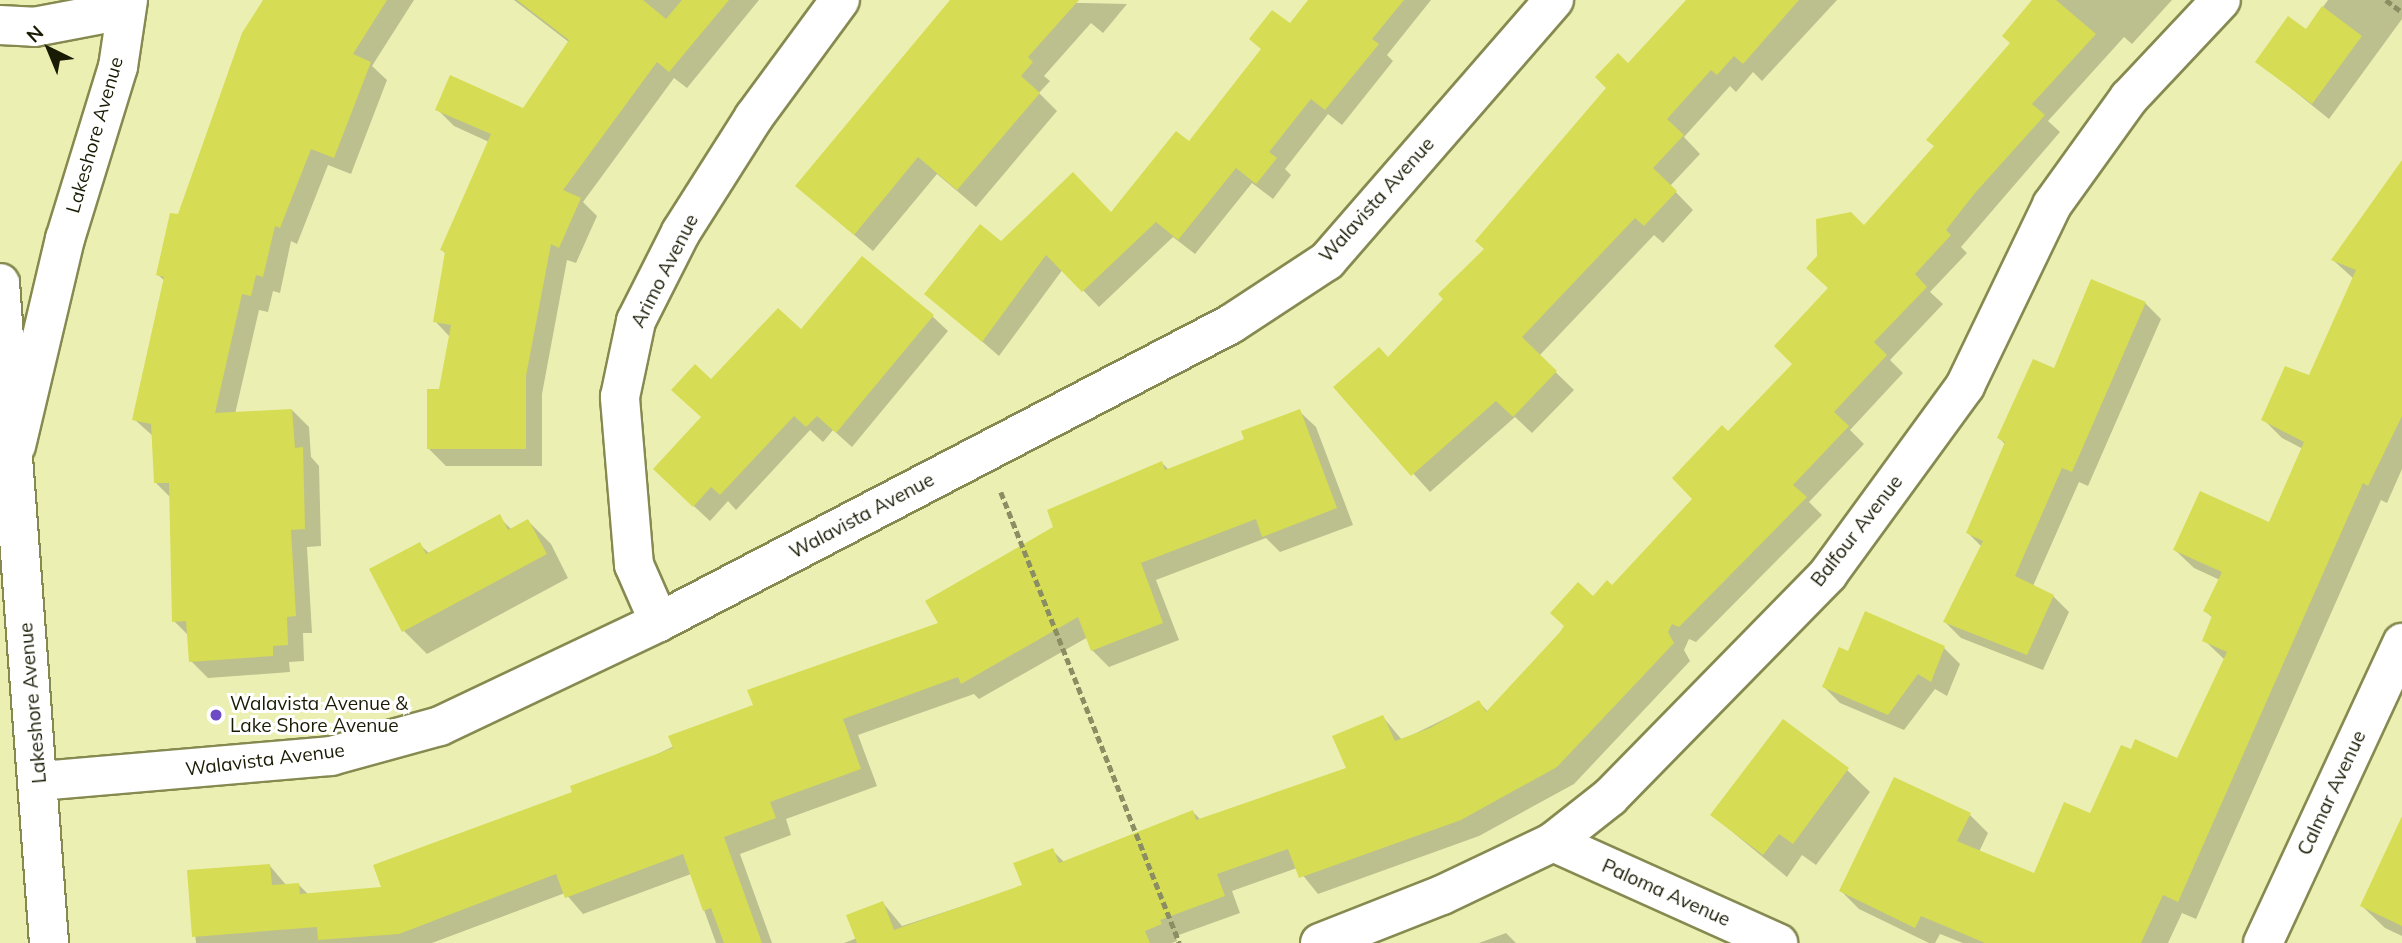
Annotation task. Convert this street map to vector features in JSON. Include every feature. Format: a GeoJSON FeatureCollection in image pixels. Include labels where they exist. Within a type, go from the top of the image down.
{"type":"FeatureCollection","features":[{"type":"Feature","properties":{"kind":"street","name":"Arimo Avenue"},"geometry":{"type":"LineString","coordinates":[[659,622],[634,565],[620,397],[636,321],[681,232],[747,128],[840,0]]}},
{"type":"Feature","properties":{"kind":"street","name":"Walavista Avenue"},"geometry":{"type":"LineString","coordinates":[[40,782],[331,756],[440,726],[659,622],[1231,324],[1327,261],[1554,0]]}},
{"type":"Feature","properties":{"kind":"street","name":"Balfour Avenue"},"geometry":{"type":"LineString","coordinates":[[1321,943],[1442,895],[1553,842],[1610,797],[1828,574],[1965,386],[2052,205],[2129,98],[2221,0]]}},
{"type":"Feature","properties":{"kind":"street","name":"Lakeshore Avenue"},"geometry":{"type":"LineString","coordinates":[[0,25],[34,27],[126,5],[118,67],[65,239],[6,462]]}},
{"type":"Feature","properties":{"kind":"street","name":"Lakeshore Avenue"},"geometry":{"type":"LineString","coordinates":[[0,284],[6,462],[40,782],[49,943]]}},
{"type":"Feature","properties":{"kind":"street","name":"Calmar Avenue"},"geometry":{"type":"LineString","coordinates":[[2263,943],[2402,643]]}},
{"type":"Feature","properties":{"kind":"street","name":"Paloma Avenue"},"geometry":{"type":"LineString","coordinates":[[1553,842],[1778,943]]}},
{"type":"Feature","properties":{"kind":"path"},"geometry":{"type":"LineString","coordinates":[[2386,0],[2402,12]]}},
{"type":"Feature","properties":{"kind":"path"},"geometry":{"type":"LineString","coordinates":[[985,452],[1180,943]]}},
{"type":"Feature","properties":{"kind":"building"},"geometry":{"type":"Polygon","coordinates":[[[263,0],[387,0],[353,54],[371,62],[334,158],[311,149],[280,228],[275,226],[263,277],[256,275],[251,296],[242,294],[215,413],[292,409],[295,448],[303,447],[305,529],[291,530],[296,616],[287,617],[288,645],[273,646],[273,656],[189,662],[186,621],[172,622],[169,483],[154,483],[151,424],[132,420],[164,277],[156,275],[170,213],[178,214],[242,33],[263,0]]]}},
{"type":"Feature","properties":{"kind":"building"},"geometry":{"type":"Polygon","coordinates":[[[517,0],[643,0],[666,19],[682,0],[729,0],[669,72],[657,62],[563,190],[581,198],[559,248],[551,244],[526,376],[526,449],[427,449],[427,389],[439,389],[451,325],[433,322],[445,252],[440,250],[491,134],[435,110],[450,75],[523,108],[569,40],[517,0]]]}},
{"type":"Feature","properties":{"kind":"building"},"geometry":{"type":"Polygon","coordinates":[[[950,0],[1079,0],[1028,57],[1033,62],[1021,76],[1040,93],[957,190],[918,157],[854,235],[795,186],[950,0]]]}},
{"type":"Feature","properties":{"kind":"building"},"geometry":{"type":"Polygon","coordinates":[[[1308,0],[1404,0],[1372,39],[1379,44],[1325,110],[1311,99],[1269,152],[1277,158],[1256,184],[1236,168],[1178,240],[1156,222],[1082,292],[1046,255],[982,342],[924,294],[980,224],[1001,241],[1073,172],[1111,212],[1176,131],[1189,141],[1261,49],[1249,39],[1272,10],[1290,23],[1308,0]]]}},
{"type":"Feature","properties":{"kind":"building"},"geometry":{"type":"Polygon","coordinates":[[[1686,0],[1799,0],[1743,64],[1734,56],[1717,75],[1711,70],[1667,119],[1684,135],[1653,168],[1677,191],[1644,226],[1635,218],[1522,337],[1557,371],[1513,417],[1496,401],[1411,476],[1333,387],[1379,347],[1388,357],[1443,299],[1438,294],[1484,249],[1475,241],[1606,88],[1595,77],[1618,53],[1628,63],[1686,0]]]}},
{"type":"Feature","properties":{"kind":"building"},"geometry":{"type":"Polygon","coordinates":[[[2032,0],[2056,0],[2096,34],[2032,104],[2045,115],[1975,193],[1946,230],[1951,235],[1915,274],[1927,287],[1874,342],[1887,355],[1834,412],[1849,426],[1793,485],[1807,497],[1679,627],[1672,624],[1668,632],[1674,643],[1557,767],[1461,820],[1299,878],[1288,849],[1217,874],[1225,896],[1160,920],[1162,924],[1145,931],[1150,943],[857,943],[846,915],[883,901],[894,930],[1022,885],[1013,863],[1053,848],[1059,863],[1193,810],[1196,820],[1346,768],[1332,736],[1383,715],[1395,741],[1430,728],[1479,700],[1486,712],[1564,626],[1550,613],[1578,582],[1593,596],[1607,580],[1612,585],[1692,499],[1672,478],[1722,425],[1728,431],[1792,364],[1774,346],[1828,288],[1806,268],[1817,256],[1816,219],[1851,212],[1864,225],[1934,146],[1926,140],[2010,43],[2002,36],[2032,0]]]}},
{"type":"Feature","properties":{"kind":"building"},"geometry":{"type":"Polygon","coordinates":[[[2322,6],[2362,36],[2312,104],[2255,62],[2288,16],[2306,29],[2322,6]]]}},
{"type":"Feature","properties":{"kind":"building"},"geometry":{"type":"Polygon","coordinates":[[[2402,160],[2402,416],[2368,486],[2363,483],[2178,902],[2163,895],[2141,943],[1985,943],[1921,916],[1915,928],[1839,891],[1894,777],[1971,813],[1957,841],[2034,873],[2064,802],[2090,813],[2121,745],[2131,749],[2135,739],[2177,758],[2227,652],[2202,641],[2212,616],[2203,611],[2222,572],[2173,550],[2200,491],[2269,522],[2304,442],[2261,420],[2285,366],[2309,375],[2356,270],[2331,260],[2402,160]]]}},
{"type":"Feature","properties":{"kind":"building"},"geometry":{"type":"Polygon","coordinates":[[[862,256],[934,315],[836,433],[817,416],[806,427],[794,416],[720,495],[711,487],[693,507],[653,469],[701,417],[671,390],[695,364],[711,379],[778,308],[801,329],[862,256]]]}},
{"type":"Feature","properties":{"kind":"building"},"geometry":{"type":"Polygon","coordinates":[[[2091,279],[2146,302],[2072,472],[2062,468],[2015,576],[2054,595],[2027,655],[1943,622],[1983,541],[1966,533],[2005,442],[1997,438],[2033,359],[2054,368],[2091,279]]]}},
{"type":"Feature","properties":{"kind":"building"},"geometry":{"type":"Polygon","coordinates":[[[1300,409],[1337,508],[1262,537],[1256,519],[1141,563],[1163,623],[1091,651],[1078,617],[961,684],[958,677],[843,719],[861,769],[770,802],[776,818],[724,837],[762,943],[724,943],[711,908],[703,911],[683,854],[565,898],[556,874],[399,934],[318,940],[317,927],[192,937],[187,870],[270,864],[272,885],[299,883],[300,894],[381,887],[373,865],[572,792],[570,786],[673,748],[668,736],[753,705],[747,690],[938,623],[925,601],[1053,527],[1047,510],[1162,461],[1165,470],[1244,439],[1241,431],[1300,409]]]}},
{"type":"Feature","properties":{"kind":"building"},"geometry":{"type":"Polygon","coordinates":[[[500,514],[508,530],[528,519],[547,554],[402,632],[369,569],[420,542],[426,554],[500,514]]]}},
{"type":"Feature","properties":{"kind":"building"},"geometry":{"type":"Polygon","coordinates":[[[1865,611],[1945,646],[1931,682],[1918,674],[1888,715],[1822,687],[1839,647],[1848,651],[1865,611]]]}},
{"type":"Feature","properties":{"kind":"building"},"geometry":{"type":"Polygon","coordinates":[[[1783,719],[1849,768],[1793,844],[1779,834],[1763,855],[1710,815],[1783,719]]]}},
{"type":"Feature","properties":{"kind":"building"},"geometry":{"type":"Polygon","coordinates":[[[2402,816],[2402,926],[2360,906],[2402,816]]]}},
{"type":"Feature","properties":{"kind":"place","name":"Walavista Avenue & Lake Shore Avenue"},"geometry":{"type":"Point","coordinates":[216,715]}}]}
